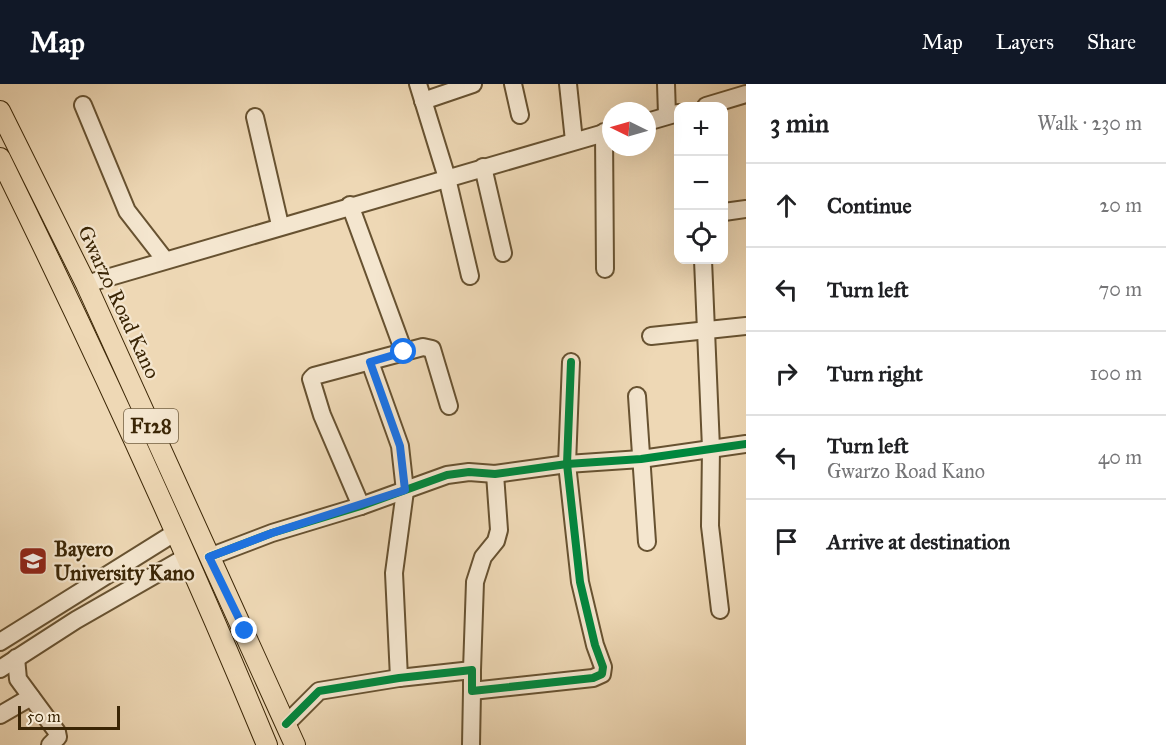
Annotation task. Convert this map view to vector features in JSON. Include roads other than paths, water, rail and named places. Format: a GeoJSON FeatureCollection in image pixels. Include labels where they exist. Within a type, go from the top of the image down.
{"type":"FeatureCollection","features":[{"type":"Feature","properties":{"kind":"main road","name":"Gwarzo Road Kano"},"geometry":{"type":"LineString","coordinates":[[0,111],[86,284],[295,745]]}},
{"type":"Feature","properties":{"kind":"main road","name":"F128"},"geometry":{"type":"LineString","coordinates":[[0,158],[52,264],[176,532],[267,745]]}},
{"type":"Feature","properties":{"kind":"street"},"geometry":{"type":"LineString","coordinates":[[418,84],[447,178],[471,276]]}},
{"type":"Feature","properties":{"kind":"street"},"geometry":{"type":"LineString","coordinates":[[423,101],[473,84]]}},
{"type":"Feature","properties":{"kind":"street"},"geometry":{"type":"LineString","coordinates":[[513,84],[520,115]]}},
{"type":"Feature","properties":{"kind":"street"},"geometry":{"type":"LineString","coordinates":[[568,84],[574,141]]}},
{"type":"Feature","properties":{"kind":"street"},"geometry":{"type":"LineString","coordinates":[[656,119],[673,114],[666,84]]}},
{"type":"Feature","properties":{"kind":"street"},"geometry":{"type":"LineString","coordinates":[[719,102],[746,94]]}},
{"type":"Feature","properties":{"kind":"street"},"geometry":{"type":"LineString","coordinates":[[83,105],[128,211],[165,260]]}},
{"type":"Feature","properties":{"kind":"street"},"geometry":{"type":"LineString","coordinates":[[255,117],[280,225]]}},
{"type":"Feature","properties":{"kind":"street"},"geometry":{"type":"LineString","coordinates":[[86,284],[280,225],[602,134]]}},
{"type":"Feature","properties":{"kind":"street"},"geometry":{"type":"LineString","coordinates":[[605,269],[607,156]]}},
{"type":"Feature","properties":{"kind":"street"},"geometry":{"type":"LineString","coordinates":[[483,167],[503,253]]}},
{"type":"Feature","properties":{"kind":"street"},"geometry":{"type":"LineString","coordinates":[[350,205],[404,352]]}},
{"type":"Feature","properties":{"kind":"street"},"geometry":{"type":"LineString","coordinates":[[728,211],[746,209]]}},
{"type":"Feature","properties":{"kind":"street"},"geometry":{"type":"LineString","coordinates":[[702,264],[711,448],[710,526],[720,610]]}},
{"type":"Feature","properties":{"kind":"street"},"geometry":{"type":"LineString","coordinates":[[651,336],[746,326]]}},
{"type":"Feature","properties":{"kind":"street"},"geometry":{"type":"LineString","coordinates":[[360,506],[310,383],[314,376],[423,347],[432,349],[449,406]]}},
{"type":"Feature","properties":{"kind":"street"},"geometry":{"type":"LineString","coordinates":[[370,362],[400,446],[405,490],[394,573],[399,678]]}},
{"type":"Feature","properties":{"kind":"street"},"geometry":{"type":"LineString","coordinates":[[472,691],[593,678],[602,674],[603,667],[580,582],[567,464],[571,362]]}},
{"type":"Feature","properties":{"kind":"street"},"geometry":{"type":"LineString","coordinates":[[637,396],[647,542]]}},
{"type":"Feature","properties":{"kind":"street"},"geometry":{"type":"LineString","coordinates":[[209,557],[272,533],[360,506],[447,475],[469,471],[495,474],[567,464],[641,459],[746,444]]}},
{"type":"Feature","properties":{"kind":"street"},"geometry":{"type":"LineString","coordinates":[[471,745],[475,582],[483,557],[496,541],[499,530],[495,474]]}},
{"type":"Feature","properties":{"kind":"street"},"geometry":{"type":"LineString","coordinates":[[0,642],[176,532]]}},
{"type":"Feature","properties":{"kind":"street"},"geometry":{"type":"LineString","coordinates":[[0,669],[54,634],[186,557]]}},
{"type":"Feature","properties":{"kind":"street"},"geometry":{"type":"LineString","coordinates":[[79,591],[90,613]]}},
{"type":"Feature","properties":{"kind":"street"},"geometry":{"type":"LineString","coordinates":[[44,613],[54,634]]}},
{"type":"Feature","properties":{"kind":"street"},"geometry":{"type":"LineString","coordinates":[[16,658],[18,679],[57,732],[58,737],[50,745]]}},
{"type":"Feature","properties":{"kind":"street"},"geometry":{"type":"LineString","coordinates":[[286,724],[319,691],[399,678],[472,670]]}},
{"type":"Feature","properties":{"kind":"street"},"geometry":{"type":"LineString","coordinates":[[0,715],[31,697]]}},
{"type":"Feature","properties":{"kind":"place","name":"Bayero University Kano"},"geometry":{"type":"Point","coordinates":[33,561]}}]}
